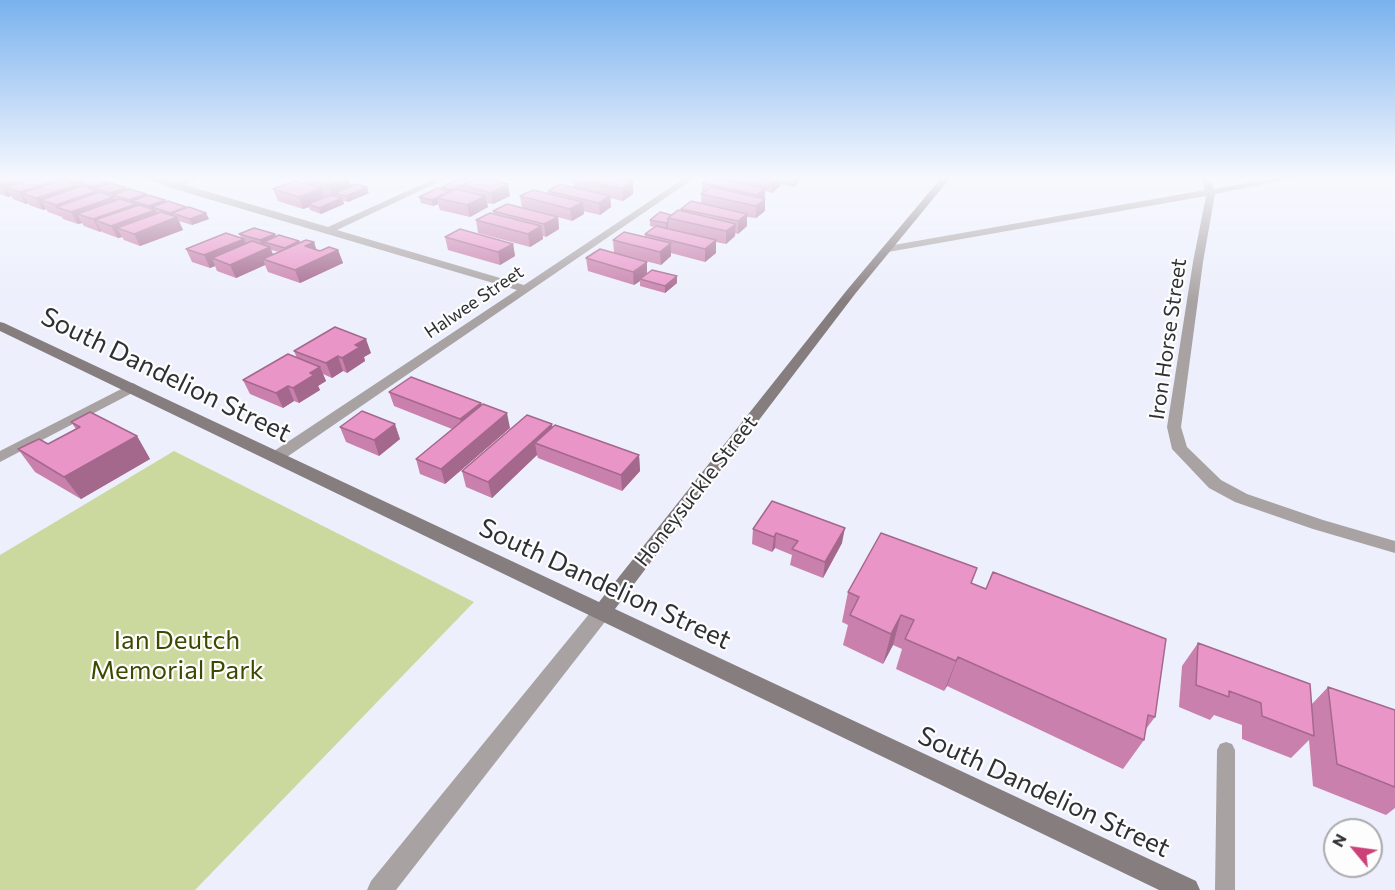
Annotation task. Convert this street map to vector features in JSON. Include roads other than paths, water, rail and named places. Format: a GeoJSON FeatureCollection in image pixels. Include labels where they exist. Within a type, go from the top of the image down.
{"type":"FeatureCollection","features":[{"type":"Feature","properties":{"kind":"street"},"geometry":{"type":"LineString","coordinates":[[285,219],[526,289]]}},
{"type":"Feature","properties":{"kind":"street"},"geometry":{"type":"LineString","coordinates":[[327,231],[354,219]]}},
{"type":"Feature","properties":{"kind":"street","name":"Halwee Street"},"geometry":{"type":"LineString","coordinates":[[276,457],[630,219]]}},
{"type":"Feature","properties":{"kind":"street","name":"Honeysuckle Street"},"geometry":{"type":"LineString","coordinates":[[380,890],[601,613],[844,302],[913,219]]}},
{"type":"Feature","properties":{"kind":"street"},"geometry":{"type":"LineString","coordinates":[[888,249],[1061,219]]}},
{"type":"Feature","properties":{"kind":"street","name":"Iron Horse Street"},"geometry":{"type":"LineString","coordinates":[[1206,219],[1174,427],[1180,449],[1215,484],[1241,498],[1318,525],[1395,547]]}},
{"type":"Feature","properties":{"kind":"street","name":"South Dandelion Street"},"geometry":{"type":"LineString","coordinates":[[0,326],[133,387],[601,613],[1187,890]]}},
{"type":"Feature","properties":{"kind":"street"},"geometry":{"type":"LineString","coordinates":[[0,457],[133,387]]}},
{"type":"Feature","properties":{"kind":"lane"},"geometry":{"type":"LineString","coordinates":[[1225,890],[1226,750]]}},
{"type":"Feature","properties":{"kind":"park label","name":"Ian Deutch Memorial Park"},"geometry":{"type":"Point","coordinates":[177,655]}}]}
